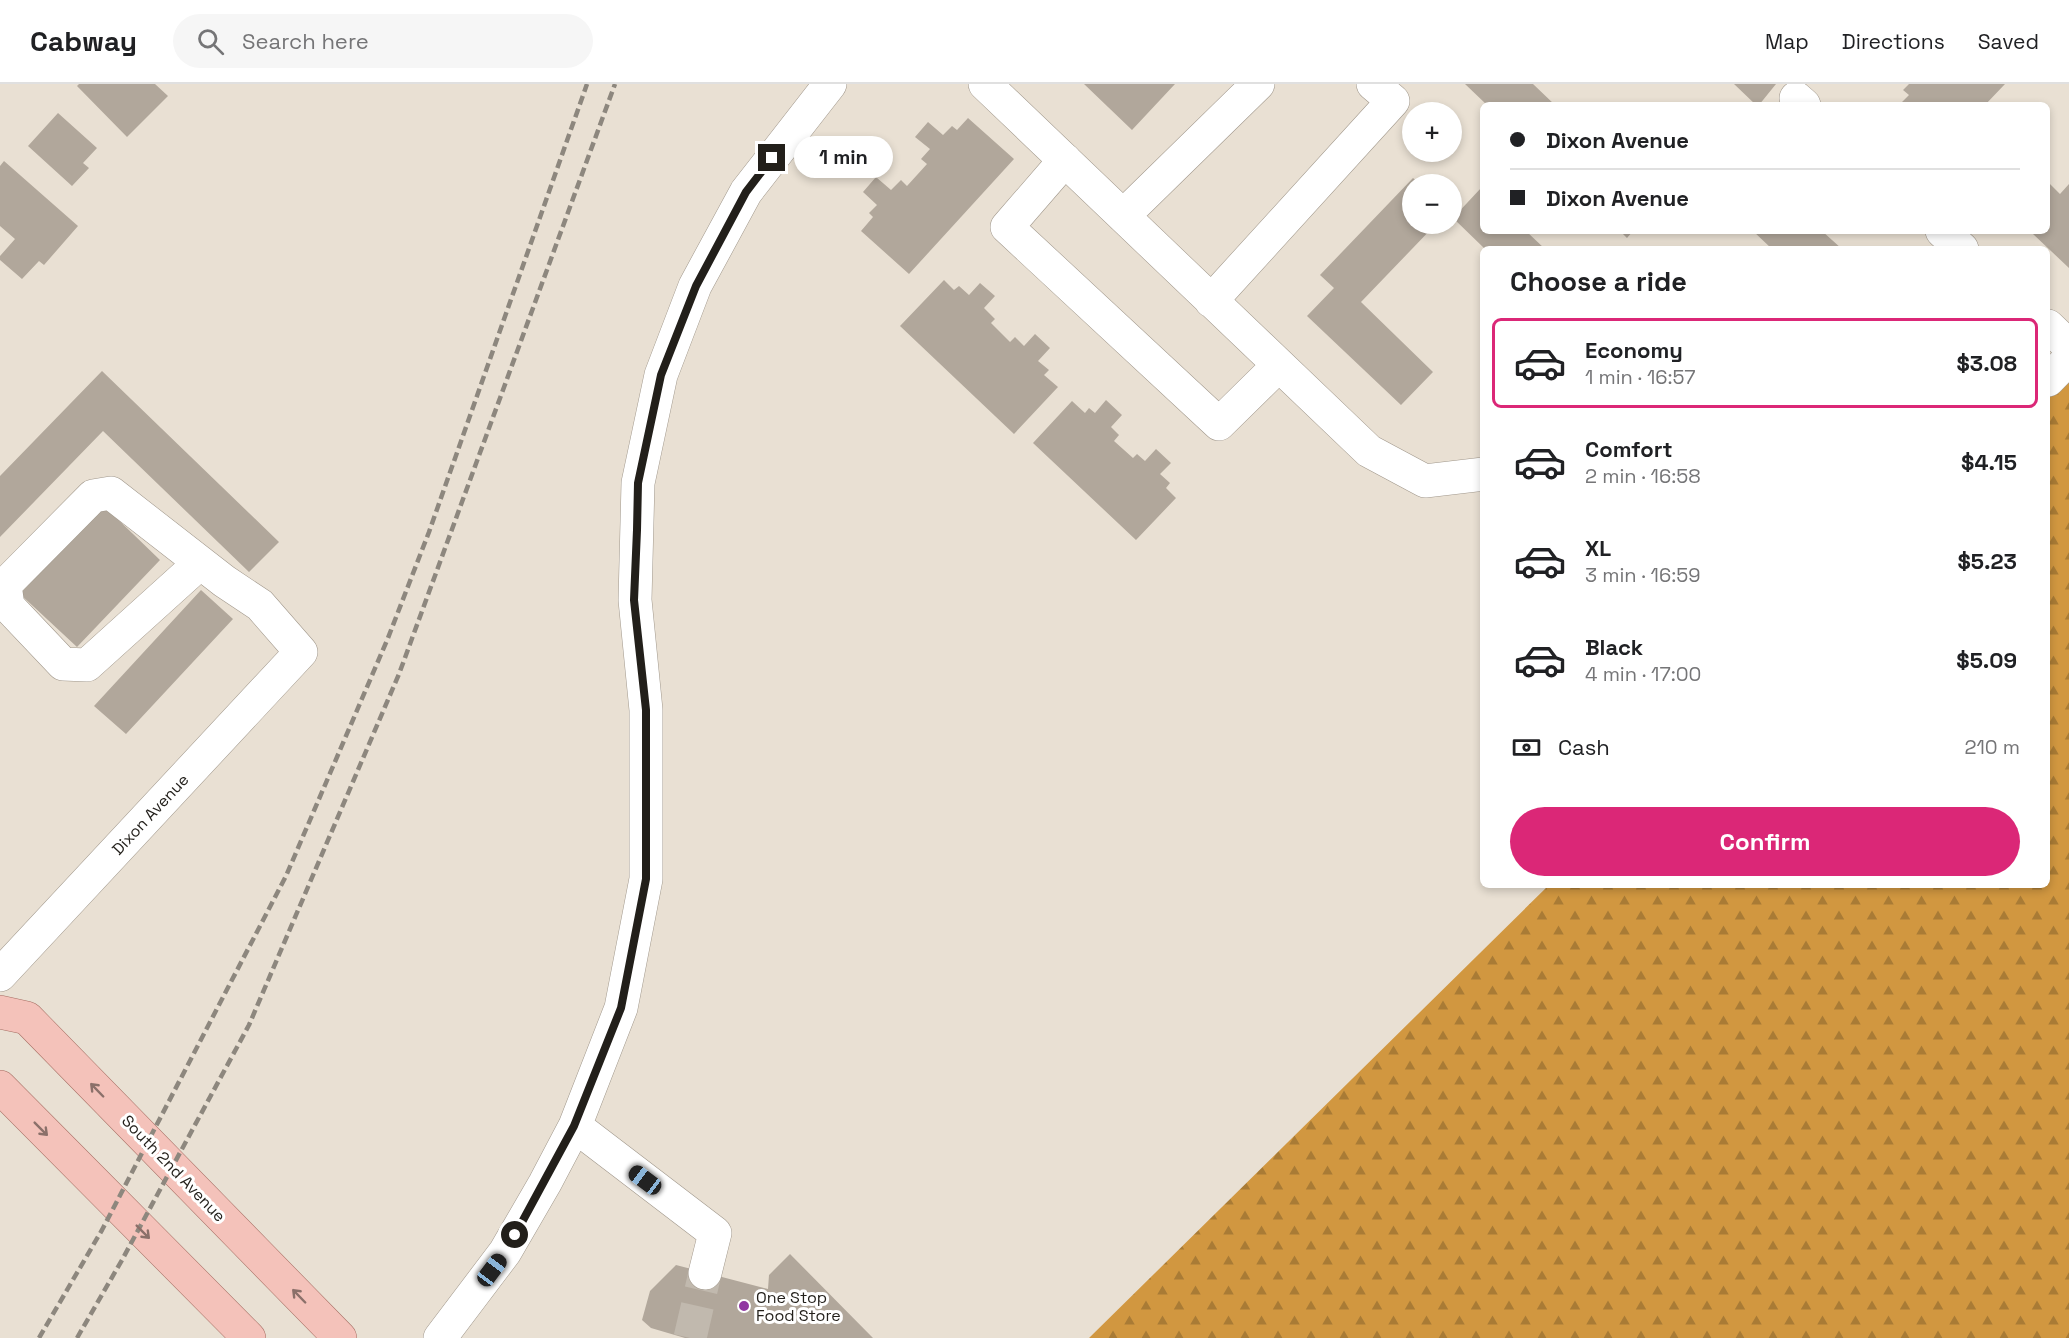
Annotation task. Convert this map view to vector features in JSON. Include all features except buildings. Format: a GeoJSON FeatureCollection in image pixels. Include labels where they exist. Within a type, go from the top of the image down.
{"type":"FeatureCollection","features":[{"type":"Feature","properties":{"kind":"main road","name":"South 2nd Avenue"},"geometry":{"type":"LineString","coordinates":[[0,1012],[27,1018],[340,1338]]}},
{"type":"Feature","properties":{"kind":"main road"},"geometry":{"type":"LineString","coordinates":[[0,1087],[236,1331]]}},
{"type":"Feature","properties":{"kind":"street"},"geometry":{"type":"LineString","coordinates":[[440,1338],[505,1252],[574,1126],[621,1008],[646,879],[646,710],[635,588],[638,483],[661,375],[696,286],[746,192],[830,84]]}},
{"type":"Feature","properties":{"kind":"street"},"geometry":{"type":"LineString","coordinates":[[985,84],[1369,451],[1425,481],[1480,474]]}},
{"type":"Feature","properties":{"kind":"street"},"geometry":{"type":"LineString","coordinates":[[1123,216],[1258,84]]}},
{"type":"Feature","properties":{"kind":"street"},"geometry":{"type":"LineString","coordinates":[[1211,301],[1393,101],[1373,84]]}},
{"type":"Feature","properties":{"kind":"street"},"geometry":{"type":"LineString","coordinates":[[1065,160],[1007,227],[1219,424],[1279,365]]}},
{"type":"Feature","properties":{"kind":"street"},"geometry":{"type":"LineString","coordinates":[[1945,234],[1959,246]]}},
{"type":"Feature","properties":{"kind":"street"},"geometry":{"type":"LineString","coordinates":[[2050,328],[2069,346]]}},
{"type":"Feature","properties":{"kind":"street"},"geometry":{"type":"LineString","coordinates":[[2050,378],[2069,359]]}},
{"type":"Feature","properties":{"kind":"street"},"geometry":{"type":"LineString","coordinates":[[111,493],[200,563],[87,665],[63,664],[8,606],[5,585],[93,496],[111,493]]}},
{"type":"Feature","properties":{"kind":"street","name":"Dixon Avenue"},"geometry":{"type":"LineString","coordinates":[[0,975],[301,652],[260,605],[200,563]]}},
{"type":"Feature","properties":{"kind":"street"},"geometry":{"type":"LineString","coordinates":[[574,1126],[715,1233],[705,1273]]}},
{"type":"Feature","properties":{"kind":"green space"},"geometry":{"type":"Polygon","coordinates":[[[2069,374],[2069,1338],[1089,1338],[1546,888],[2050,888],[2050,393],[2069,374]]]}},
{"type":"Feature","properties":{"kind":"tunnel"},"geometry":{"type":"LineString","coordinates":[[690,1338],[705,1273]]}},
{"type":"Feature","properties":{"kind":"railway"},"geometry":{"type":"LineString","coordinates":[[39,1338],[102,1230],[286,876],[388,638],[429,532],[587,84]]}},
{"type":"Feature","properties":{"kind":"railway"},"geometry":{"type":"LineString","coordinates":[[77,1338],[122,1260],[249,1025],[399,674],[615,84]]}},
{"type":"Feature","properties":{"kind":"place","name":"One Stop Food Store"},"geometry":{"type":"Point","coordinates":[744,1306]}},
{"type":"Feature","properties":{"kind":"route"},"geometry":{"type":"LineString","coordinates":[[515,1235],[574,1126],[621,1008],[646,879],[646,710],[634,600],[638,483],[661,375],[696,286],[746,192],[772,158]]}}]}
